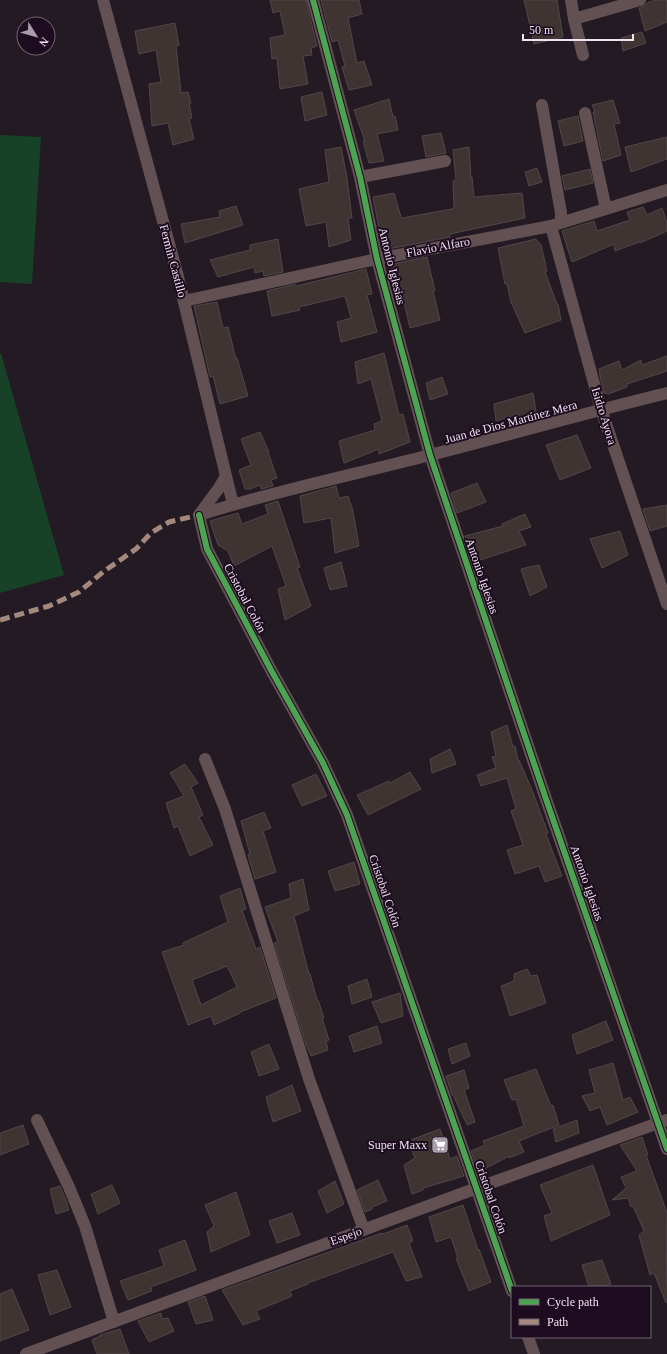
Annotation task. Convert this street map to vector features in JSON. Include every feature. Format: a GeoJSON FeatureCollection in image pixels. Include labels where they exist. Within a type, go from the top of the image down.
{"type":"FeatureCollection","features":[{"type":"Feature","properties":{"kind":"street","name":"Fermin Castillo"},"geometry":{"type":"LineString","coordinates":[[102,0],[184,301],[233,504]]}},
{"type":"Feature","properties":{"kind":"street","name":"Antonio Iglesias"},"geometry":{"type":"LineString","coordinates":[[313,0],[360,177],[377,259],[430,455],[546,799],[663,1122],[667,1149]]}},
{"type":"Feature","properties":{"kind":"street"},"geometry":{"type":"LineString","coordinates":[[572,0],[574,19],[583,55]]}},
{"type":"Feature","properties":{"kind":"street"},"geometry":{"type":"LineString","coordinates":[[574,19],[640,0]]}},
{"type":"Feature","properties":{"kind":"street","name":"Isidro Ayora"},"geometry":{"type":"LineString","coordinates":[[542,106],[561,213],[556,224],[601,409],[667,604]]}},
{"type":"Feature","properties":{"kind":"street"},"geometry":{"type":"LineString","coordinates":[[585,113],[606,209]]}},
{"type":"Feature","properties":{"kind":"street"},"geometry":{"type":"LineString","coordinates":[[360,177],[445,161]]}},
{"type":"Feature","properties":{"kind":"street","name":"Flavio Alfaro"},"geometry":{"type":"LineString","coordinates":[[184,301],[377,259],[556,224],[667,190]]}},
{"type":"Feature","properties":{"kind":"street","name":"Juan de Dios Martínez Mera"},"geometry":{"type":"LineString","coordinates":[[198,515],[233,504],[430,455],[601,409],[667,393]]}},
{"type":"Feature","properties":{"kind":"street"},"geometry":{"type":"LineString","coordinates":[[198,515],[219,488],[226,476]]}},
{"type":"Feature","properties":{"kind":"street","name":"Cristobal Colón"},"geometry":{"type":"LineString","coordinates":[[198,515],[207,549],[323,763],[347,815],[511,1288]]}},
{"type":"Feature","properties":{"kind":"street"},"geometry":{"type":"LineString","coordinates":[[205,759],[225,809],[309,1079],[364,1230]]}},
{"type":"Feature","properties":{"kind":"street"},"geometry":{"type":"LineString","coordinates":[[37,1120],[69,1187],[85,1226],[114,1322]]}},
{"type":"Feature","properties":{"kind":"street","name":"Espejo"},"geometry":{"type":"LineString","coordinates":[[26,1354],[477,1188],[663,1122]]}},
{"type":"Feature","properties":{"kind":"street"},"geometry":{"type":"LineString","coordinates":[[528,1338],[534,1354]]}},
{"type":"Feature","properties":{"kind":"green space"},"geometry":{"type":"Polygon","coordinates":[[[0,135],[41,137],[32,284],[0,282],[0,135]]]}},
{"type":"Feature","properties":{"kind":"green space"},"geometry":{"type":"Polygon","coordinates":[[[1,353],[64,575],[0,593],[0,354],[1,353]]]}},
{"type":"Feature","properties":{"kind":"building"},"geometry":{"type":"Polygon","coordinates":[[[270,0],[306,0],[317,46],[311,48],[312,55],[303,56],[308,84],[280,89],[277,58],[272,59],[270,38],[285,35],[280,11],[273,13],[270,0]]]}},
{"type":"Feature","properties":{"kind":"building"},"geometry":{"type":"Polygon","coordinates":[[[321,0],[359,0],[362,14],[348,18],[357,63],[364,61],[372,85],[349,90],[342,67],[345,66],[338,40],[332,42],[321,0]]]}},
{"type":"Feature","properties":{"kind":"building"},"geometry":{"type":"Polygon","coordinates":[[[524,0],[557,0],[563,37],[534,44],[524,0]]]}},
{"type":"Feature","properties":{"kind":"building"},"geometry":{"type":"Polygon","coordinates":[[[656,0],[667,0],[667,22],[645,31],[639,8],[656,0]]]}},
{"type":"Feature","properties":{"kind":"building"},"geometry":{"type":"Polygon","coordinates":[[[175,23],[179,45],[176,46],[181,93],[188,92],[191,103],[189,103],[192,118],[189,119],[194,139],[173,145],[168,123],[152,126],[149,84],[161,82],[156,50],[139,54],[135,31],[175,23]]]}},
{"type":"Feature","properties":{"kind":"building"},"geometry":{"type":"Polygon","coordinates":[[[642,32],[646,43],[623,51],[621,38],[642,32]]]}},
{"type":"Feature","properties":{"kind":"building"},"geometry":{"type":"Polygon","coordinates":[[[322,92],[327,115],[305,121],[301,97],[322,92]]]}},
{"type":"Feature","properties":{"kind":"building"},"geometry":{"type":"Polygon","coordinates":[[[389,99],[398,130],[377,134],[384,161],[369,163],[363,141],[365,141],[354,110],[389,99]]]}},
{"type":"Feature","properties":{"kind":"building"},"geometry":{"type":"Polygon","coordinates":[[[613,100],[620,123],[614,124],[621,155],[603,161],[593,112],[595,112],[592,105],[613,100]]]}},
{"type":"Feature","properties":{"kind":"building"},"geometry":{"type":"Polygon","coordinates":[[[578,116],[583,141],[564,146],[558,121],[578,116]]]}},
{"type":"Feature","properties":{"kind":"building"},"geometry":{"type":"Polygon","coordinates":[[[441,133],[446,153],[426,157],[422,136],[441,133]]]}},
{"type":"Feature","properties":{"kind":"building"},"geometry":{"type":"Polygon","coordinates":[[[667,137],[667,159],[631,172],[625,147],[667,137]]]}},
{"type":"Feature","properties":{"kind":"building"},"geometry":{"type":"Polygon","coordinates":[[[341,147],[352,218],[348,218],[351,240],[329,247],[326,222],[306,226],[299,189],[329,182],[325,150],[341,147]]]}},
{"type":"Feature","properties":{"kind":"building"},"geometry":{"type":"Polygon","coordinates":[[[469,147],[474,197],[522,193],[525,218],[450,234],[450,237],[383,250],[373,197],[394,193],[402,218],[454,208],[453,181],[456,180],[453,150],[469,147]]]}},
{"type":"Feature","properties":{"kind":"building"},"geometry":{"type":"Polygon","coordinates":[[[537,168],[542,182],[529,186],[525,172],[537,168]]]}},
{"type":"Feature","properties":{"kind":"building"},"geometry":{"type":"Polygon","coordinates":[[[590,169],[593,183],[565,190],[562,176],[590,169]]]}},
{"type":"Feature","properties":{"kind":"building"},"geometry":{"type":"Polygon","coordinates":[[[236,206],[243,225],[185,243],[181,224],[220,217],[219,211],[236,206]]]}},
{"type":"Feature","properties":{"kind":"building"},"geometry":{"type":"Polygon","coordinates":[[[643,207],[647,215],[662,208],[667,223],[667,231],[640,243],[639,242],[615,251],[614,244],[572,262],[562,231],[594,221],[597,231],[630,220],[627,212],[643,207]]]}},
{"type":"Feature","properties":{"kind":"building"},"geometry":{"type":"Polygon","coordinates":[[[278,239],[283,272],[264,276],[263,271],[255,273],[254,267],[218,277],[210,260],[250,250],[250,245],[278,239]]]}},
{"type":"Feature","properties":{"kind":"building"},"geometry":{"type":"Polygon","coordinates":[[[536,239],[541,245],[547,271],[545,272],[558,304],[561,320],[525,333],[511,302],[507,284],[505,284],[498,248],[536,239]]]}},
{"type":"Feature","properties":{"kind":"building"},"geometry":{"type":"Polygon","coordinates":[[[427,257],[440,320],[410,328],[403,298],[396,300],[388,265],[427,257]]]}},
{"type":"Feature","properties":{"kind":"building"},"geometry":{"type":"Polygon","coordinates":[[[366,269],[372,294],[367,295],[377,332],[341,342],[337,322],[351,318],[345,296],[299,307],[300,310],[272,316],[267,291],[295,284],[296,286],[366,269]]]}},
{"type":"Feature","properties":{"kind":"building"},"geometry":{"type":"Polygon","coordinates":[[[217,302],[223,328],[228,327],[236,359],[237,358],[248,396],[220,404],[213,376],[210,377],[194,306],[217,302]]]}},
{"type":"Feature","properties":{"kind":"building"},"geometry":{"type":"Polygon","coordinates":[[[384,353],[399,415],[403,414],[410,442],[379,454],[379,449],[344,463],[339,441],[375,430],[374,424],[382,421],[371,379],[358,384],[355,362],[384,353]]]}},
{"type":"Feature","properties":{"kind":"building"},"geometry":{"type":"Polygon","coordinates":[[[667,356],[667,371],[627,384],[627,387],[608,394],[604,393],[599,369],[619,361],[622,370],[641,360],[642,365],[667,356]]]}},
{"type":"Feature","properties":{"kind":"building"},"geometry":{"type":"Polygon","coordinates":[[[442,377],[448,394],[430,400],[426,383],[442,377]]]}},
{"type":"Feature","properties":{"kind":"building"},"geometry":{"type":"Polygon","coordinates":[[[533,393],[537,418],[521,422],[518,414],[496,421],[494,404],[533,393]]]}},
{"type":"Feature","properties":{"kind":"building"},"geometry":{"type":"Polygon","coordinates":[[[260,432],[269,452],[277,478],[271,480],[273,486],[261,489],[260,485],[250,489],[245,489],[239,470],[251,465],[241,439],[260,432]]]}},
{"type":"Feature","properties":{"kind":"building"},"geometry":{"type":"Polygon","coordinates":[[[577,435],[591,468],[560,480],[546,445],[577,435]]]}},
{"type":"Feature","properties":{"kind":"building"},"geometry":{"type":"Polygon","coordinates":[[[477,483],[486,502],[457,513],[451,493],[477,483]]]}},
{"type":"Feature","properties":{"kind":"building"},"geometry":{"type":"Polygon","coordinates":[[[336,486],[339,498],[348,496],[353,511],[359,546],[335,553],[331,518],[304,523],[300,496],[336,486]]]}},
{"type":"Feature","properties":{"kind":"building"},"geometry":{"type":"Polygon","coordinates":[[[278,501],[300,567],[297,568],[311,606],[285,620],[278,589],[286,586],[272,546],[234,566],[228,551],[218,545],[210,521],[238,513],[242,524],[268,514],[265,505],[278,501]]]}},
{"type":"Feature","properties":{"kind":"building"},"geometry":{"type":"Polygon","coordinates":[[[667,505],[667,526],[650,531],[643,509],[667,505]]]}},
{"type":"Feature","properties":{"kind":"building"},"geometry":{"type":"Polygon","coordinates":[[[525,514],[531,527],[519,531],[526,545],[474,562],[465,536],[503,526],[502,524],[525,514]]]}},
{"type":"Feature","properties":{"kind":"building"},"geometry":{"type":"Polygon","coordinates":[[[620,531],[628,555],[602,568],[590,539],[620,531]]]}},
{"type":"Feature","properties":{"kind":"building"},"geometry":{"type":"Polygon","coordinates":[[[341,562],[347,586],[330,590],[324,568],[341,562]]]}},
{"type":"Feature","properties":{"kind":"building"},"geometry":{"type":"Polygon","coordinates":[[[539,565],[547,587],[530,596],[521,569],[539,565]]]}},
{"type":"Feature","properties":{"kind":"building"},"geometry":{"type":"Polygon","coordinates":[[[507,725],[513,747],[515,746],[518,760],[532,790],[548,833],[546,834],[562,876],[545,882],[539,866],[515,874],[507,850],[523,845],[511,811],[516,809],[507,778],[481,786],[477,775],[496,768],[492,757],[496,756],[491,732],[507,725]]]}},
{"type":"Feature","properties":{"kind":"building"},"geometry":{"type":"Polygon","coordinates":[[[450,749],[456,764],[432,773],[430,759],[450,749]]]}},
{"type":"Feature","properties":{"kind":"building"},"geometry":{"type":"Polygon","coordinates":[[[185,764],[198,783],[191,787],[203,815],[199,817],[213,845],[190,856],[178,826],[174,828],[166,803],[184,796],[170,773],[185,764]]]}},
{"type":"Feature","properties":{"kind":"building"},"geometry":{"type":"Polygon","coordinates":[[[410,772],[421,789],[368,815],[357,795],[389,781],[390,783],[410,772]]]}},
{"type":"Feature","properties":{"kind":"building"},"geometry":{"type":"Polygon","coordinates":[[[316,774],[327,796],[302,806],[292,785],[316,774]]]}},
{"type":"Feature","properties":{"kind":"building"},"geometry":{"type":"Polygon","coordinates":[[[264,812],[271,828],[263,831],[276,872],[255,879],[241,821],[264,812]]]}},
{"type":"Feature","properties":{"kind":"building"},"geometry":{"type":"Polygon","coordinates":[[[354,862],[360,884],[335,891],[328,871],[354,862]]]}},
{"type":"Feature","properties":{"kind":"building"},"geometry":{"type":"Polygon","coordinates":[[[303,879],[309,910],[294,916],[309,974],[324,1018],[322,1018],[329,1040],[326,1041],[328,1050],[311,1056],[306,1045],[274,943],[278,942],[265,907],[291,898],[289,884],[303,879]]]}},
{"type":"Feature","properties":{"kind":"building"},"geometry":{"type":"Polygon","coordinates":[[[240,888],[246,909],[242,910],[256,949],[260,947],[276,998],[240,1012],[214,1025],[211,1016],[188,1025],[162,952],[184,945],[183,943],[228,922],[220,896],[240,888]],[[227,966],[192,980],[201,1005],[237,987],[227,966]]]}},
{"type":"Feature","properties":{"kind":"building"},"geometry":{"type":"Polygon","coordinates":[[[527,969],[531,976],[537,975],[546,1003],[510,1016],[501,986],[514,981],[514,974],[527,969]]]}},
{"type":"Feature","properties":{"kind":"building"},"geometry":{"type":"Polygon","coordinates":[[[367,979],[372,997],[352,1004],[348,986],[367,979]]]}},
{"type":"Feature","properties":{"kind":"building"},"geometry":{"type":"Polygon","coordinates":[[[400,993],[403,1016],[381,1023],[372,1002],[400,993]]]}},
{"type":"Feature","properties":{"kind":"building"},"geometry":{"type":"Polygon","coordinates":[[[606,1021],[613,1040],[577,1054],[572,1035],[606,1021]]]}},
{"type":"Feature","properties":{"kind":"building"},"geometry":{"type":"Polygon","coordinates":[[[377,1026],[382,1043],[354,1052],[349,1036],[377,1026]]]}},
{"type":"Feature","properties":{"kind":"building"},"geometry":{"type":"Polygon","coordinates":[[[466,1043],[470,1056],[452,1064],[448,1049],[466,1043]]]}},
{"type":"Feature","properties":{"kind":"building"},"geometry":{"type":"Polygon","coordinates":[[[269,1044],[279,1069],[259,1076],[251,1052],[269,1044]]]}},
{"type":"Feature","properties":{"kind":"building"},"geometry":{"type":"Polygon","coordinates":[[[613,1063],[623,1100],[630,1097],[638,1112],[607,1125],[600,1107],[590,1111],[582,1096],[595,1093],[589,1070],[613,1063]]]}},
{"type":"Feature","properties":{"kind":"building"},"geometry":{"type":"Polygon","coordinates":[[[536,1069],[551,1106],[553,1105],[559,1125],[519,1141],[524,1152],[509,1158],[509,1156],[479,1172],[471,1151],[485,1145],[483,1141],[524,1126],[516,1099],[512,1100],[504,1080],[536,1069]]]}},
{"type":"Feature","properties":{"kind":"building"},"geometry":{"type":"Polygon","coordinates":[[[464,1070],[469,1088],[464,1090],[475,1122],[467,1125],[452,1095],[446,1076],[464,1070]]]}},
{"type":"Feature","properties":{"kind":"building"},"geometry":{"type":"Polygon","coordinates":[[[292,1085],[301,1111],[273,1122],[266,1097],[292,1085]]]}},
{"type":"Feature","properties":{"kind":"building"},"geometry":{"type":"Polygon","coordinates":[[[577,1120],[579,1133],[556,1142],[553,1129],[577,1120]]]}},
{"type":"Feature","properties":{"kind":"building"},"geometry":{"type":"Polygon","coordinates":[[[23,1125],[29,1144],[0,1155],[0,1133],[23,1125]]]}},
{"type":"Feature","properties":{"kind":"building"},"geometry":{"type":"Polygon","coordinates":[[[440,1129],[450,1159],[457,1156],[464,1176],[423,1188],[423,1190],[412,1194],[404,1165],[415,1158],[408,1141],[440,1129]]]}},
{"type":"Feature","properties":{"kind":"building"},"geometry":{"type":"Polygon","coordinates":[[[642,1137],[648,1155],[646,1155],[667,1213],[666,1303],[654,1273],[650,1275],[639,1235],[644,1231],[633,1206],[631,1207],[628,1198],[612,1200],[626,1188],[621,1177],[637,1171],[620,1145],[642,1137]]]}},
{"type":"Feature","properties":{"kind":"building"},"geometry":{"type":"Polygon","coordinates":[[[593,1165],[610,1215],[551,1241],[544,1216],[552,1213],[540,1185],[593,1165]]]}},
{"type":"Feature","properties":{"kind":"building"},"geometry":{"type":"Polygon","coordinates":[[[378,1180],[387,1201],[372,1207],[372,1209],[365,1212],[357,1190],[378,1180]]]}},
{"type":"Feature","properties":{"kind":"building"},"geometry":{"type":"Polygon","coordinates":[[[335,1181],[344,1204],[327,1213],[318,1191],[335,1181]]]}},
{"type":"Feature","properties":{"kind":"building"},"geometry":{"type":"Polygon","coordinates":[[[112,1185],[120,1203],[98,1214],[91,1194],[112,1185]]]}},
{"type":"Feature","properties":{"kind":"building"},"geometry":{"type":"Polygon","coordinates":[[[60,1186],[69,1210],[56,1214],[50,1189],[60,1186]]]}},
{"type":"Feature","properties":{"kind":"building"},"geometry":{"type":"Polygon","coordinates":[[[236,1192],[250,1235],[211,1252],[207,1232],[214,1226],[205,1205],[236,1192]]]}},
{"type":"Feature","properties":{"kind":"building"},"geometry":{"type":"Polygon","coordinates":[[[463,1205],[478,1250],[479,1249],[491,1282],[469,1291],[456,1258],[458,1258],[451,1237],[436,1242],[429,1217],[463,1205]]]}},
{"type":"Feature","properties":{"kind":"building"},"geometry":{"type":"Polygon","coordinates":[[[292,1213],[300,1235],[277,1243],[269,1221],[292,1213]]]}},
{"type":"Feature","properties":{"kind":"building"},"geometry":{"type":"Polygon","coordinates":[[[407,1225],[413,1241],[409,1243],[422,1277],[406,1281],[393,1252],[290,1291],[292,1296],[256,1311],[260,1319],[243,1325],[222,1290],[382,1233],[383,1234],[407,1225]]]}},
{"type":"Feature","properties":{"kind":"building"},"geometry":{"type":"Polygon","coordinates":[[[185,1240],[196,1270],[151,1287],[152,1291],[128,1300],[120,1281],[164,1266],[159,1250],[185,1240]]]}},
{"type":"Feature","properties":{"kind":"building"},"geometry":{"type":"Polygon","coordinates":[[[602,1260],[611,1284],[604,1286],[589,1286],[582,1265],[602,1260]]]}},
{"type":"Feature","properties":{"kind":"building"},"geometry":{"type":"Polygon","coordinates":[[[57,1270],[71,1307],[50,1315],[38,1275],[57,1270]]]}},
{"type":"Feature","properties":{"kind":"building"},"geometry":{"type":"Polygon","coordinates":[[[12,1289],[29,1330],[0,1341],[0,1294],[12,1289]]]}},
{"type":"Feature","properties":{"kind":"building"},"geometry":{"type":"Polygon","coordinates":[[[205,1296],[213,1320],[196,1324],[188,1302],[205,1296]]]}},
{"type":"Feature","properties":{"kind":"building"},"geometry":{"type":"Polygon","coordinates":[[[161,1313],[162,1319],[168,1318],[174,1331],[149,1342],[138,1321],[161,1313]]]}},
{"type":"Feature","properties":{"kind":"building"},"geometry":{"type":"Polygon","coordinates":[[[120,1329],[129,1354],[97,1354],[92,1340],[100,1335],[120,1329]]]}},
{"type":"Feature","properties":{"kind":"marked path"},"geometry":{"type":"LineString","coordinates":[[0,620],[49,606],[79,592],[103,572],[136,549],[151,533],[169,522],[199,515]]}},
{"type":"Feature","properties":{"kind":"cycle path"},"geometry":{"type":"LineString","coordinates":[[313,0],[360,177],[377,259],[430,455],[546,799],[667,1149]]}},
{"type":"Feature","properties":{"kind":"cycle path"},"geometry":{"type":"LineString","coordinates":[[199,515],[207,549],[271,670],[323,763],[347,815],[511,1288]]}},
{"type":"Feature","properties":{"kind":"place","name":"Super Maxx"},"geometry":{"type":"Point","coordinates":[440,1145]}}]}
